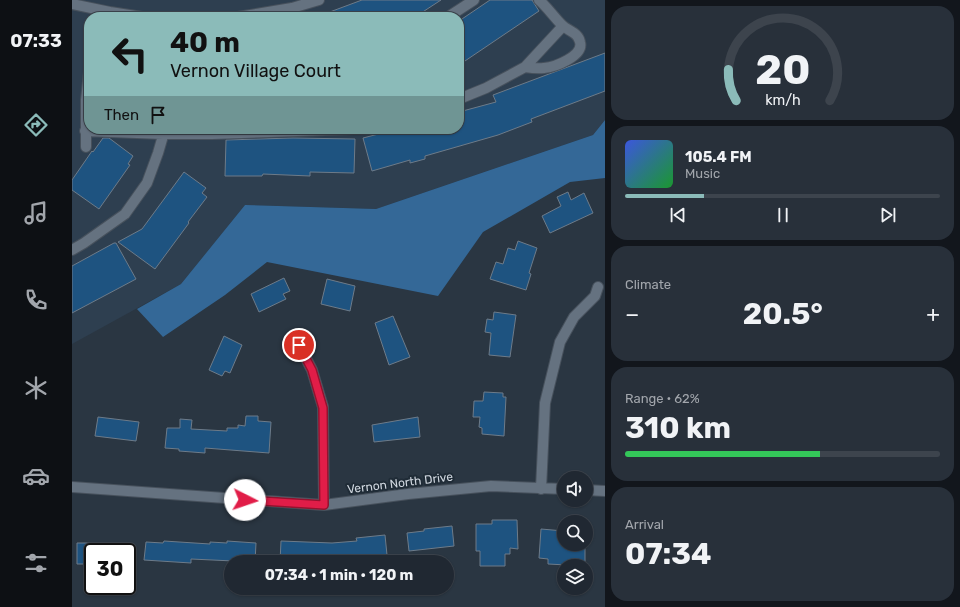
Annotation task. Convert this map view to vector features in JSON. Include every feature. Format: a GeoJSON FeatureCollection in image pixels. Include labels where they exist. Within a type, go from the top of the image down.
{"type":"FeatureCollection","features":[{"type":"Feature","properties":{"kind":"street"},"geometry":{"type":"LineString","coordinates":[[258,12],[291,4],[319,0]]}},
{"type":"Feature","properties":{"kind":"street"},"geometry":{"type":"LineString","coordinates":[[456,12],[474,0]]}},
{"type":"Feature","properties":{"kind":"street"},"geometry":{"type":"LineString","coordinates":[[525,67],[536,69],[545,68],[576,55],[580,48],[580,41],[576,34],[563,26],[539,0]]}},
{"type":"Feature","properties":{"kind":"street"},"geometry":{"type":"LineString","coordinates":[[72,4],[110,12]]}},
{"type":"Feature","properties":{"kind":"street"},"geometry":{"type":"LineString","coordinates":[[464,98],[525,67],[563,26]]}},
{"type":"Feature","properties":{"kind":"street"},"geometry":{"type":"LineString","coordinates":[[85,134],[86,147]]}},
{"type":"Feature","properties":{"kind":"street"},"geometry":{"type":"LineString","coordinates":[[72,250],[125,214],[147,183],[163,134]]}},
{"type":"Feature","properties":{"kind":"street"},"geometry":{"type":"LineString","coordinates":[[541,489],[545,403],[560,342],[574,317],[595,296],[598,287]]}},
{"type":"Feature","properties":{"kind":"street"},"geometry":{"type":"LineString","coordinates":[[299,345],[312,370],[323,408],[324,505]]}},
{"type":"Feature","properties":{"kind":"street","name":"Vernon North Drive"},"geometry":{"type":"LineString","coordinates":[[72,487],[324,505],[408,494],[491,486],[557,489]]}},
{"type":"Feature","properties":{"kind":"street"},"geometry":{"type":"LineString","coordinates":[[593,490],[605,490]]}},
{"type":"Feature","properties":{"kind":"shaded area"},"geometry":{"type":"Polygon","coordinates":[[[72,0],[605,0],[605,120],[593,135],[376,209],[245,205],[181,284],[72,344],[72,0]]]}},
{"type":"Feature","properties":{"kind":"shaded area"},"geometry":{"type":"Polygon","coordinates":[[[605,120],[605,178],[570,182],[483,232],[438,296],[267,262],[225,295],[163,337],[137,309],[181,284],[245,205],[376,209],[593,135],[605,120]]]}},
{"type":"Feature","properties":{"kind":"building"},"geometry":{"type":"Polygon","coordinates":[[[362,0],[441,0],[423,12],[330,12],[362,0]]]}},
{"type":"Feature","properties":{"kind":"building"},"geometry":{"type":"Polygon","coordinates":[[[490,0],[532,0],[539,11],[464,62],[464,18],[490,0]]]}},
{"type":"Feature","properties":{"kind":"building"},"geometry":{"type":"Polygon","coordinates":[[[605,53],[605,91],[531,119],[532,122],[498,135],[425,156],[425,159],[410,163],[410,160],[372,171],[363,138],[379,134],[464,134],[464,111],[496,102],[493,95],[605,53]]]}},
{"type":"Feature","properties":{"kind":"building"},"geometry":{"type":"Polygon","coordinates":[[[103,138],[109,138],[133,156],[128,164],[130,165],[99,209],[72,190],[72,180],[103,138]]]}},
{"type":"Feature","properties":{"kind":"building"},"geometry":{"type":"Polygon","coordinates":[[[293,138],[355,139],[354,173],[310,172],[310,176],[263,174],[262,176],[225,176],[226,140],[293,138]]]}},
{"type":"Feature","properties":{"kind":"building"},"geometry":{"type":"Polygon","coordinates":[[[184,172],[206,188],[202,193],[207,197],[155,269],[118,242],[142,229],[184,172]]]}},
{"type":"Feature","properties":{"kind":"building"},"geometry":{"type":"Polygon","coordinates":[[[568,192],[571,200],[584,193],[593,213],[550,233],[542,216],[561,206],[557,197],[568,192]]]}},
{"type":"Feature","properties":{"kind":"building"},"geometry":{"type":"Polygon","coordinates":[[[518,241],[537,248],[529,273],[531,274],[526,290],[490,279],[496,262],[503,264],[508,248],[515,250],[518,241]]]}},
{"type":"Feature","properties":{"kind":"building"},"geometry":{"type":"Polygon","coordinates":[[[116,243],[136,279],[72,313],[72,266],[116,243]]]}},
{"type":"Feature","properties":{"kind":"building"},"geometry":{"type":"Polygon","coordinates":[[[284,278],[290,291],[283,294],[286,299],[259,312],[251,294],[284,278]]]}},
{"type":"Feature","properties":{"kind":"building"},"geometry":{"type":"Polygon","coordinates":[[[327,279],[355,286],[350,311],[321,304],[327,279]]]}},
{"type":"Feature","properties":{"kind":"building"},"geometry":{"type":"Polygon","coordinates":[[[494,312],[516,315],[510,357],[489,355],[491,333],[485,332],[487,319],[493,320],[494,312]]]}},
{"type":"Feature","properties":{"kind":"building"},"geometry":{"type":"Polygon","coordinates":[[[393,316],[410,357],[389,365],[375,323],[393,316]]]}},
{"type":"Feature","properties":{"kind":"building"},"geometry":{"type":"Polygon","coordinates":[[[224,336],[242,345],[230,373],[225,371],[222,376],[209,370],[224,336]]]}},
{"type":"Feature","properties":{"kind":"building"},"geometry":{"type":"Polygon","coordinates":[[[484,392],[503,393],[503,397],[506,397],[504,436],[482,434],[482,428],[479,427],[480,417],[473,417],[474,401],[483,401],[484,392]]]}},
{"type":"Feature","properties":{"kind":"building"},"geometry":{"type":"Polygon","coordinates":[[[246,416],[258,416],[258,421],[271,422],[269,453],[205,448],[205,453],[179,451],[179,449],[165,448],[167,428],[180,428],[180,419],[192,420],[191,429],[227,431],[227,428],[238,428],[238,425],[245,426],[246,416]]]}},
{"type":"Feature","properties":{"kind":"building"},"geometry":{"type":"Polygon","coordinates":[[[98,417],[139,422],[136,441],[95,436],[98,417]]]}},
{"type":"Feature","properties":{"kind":"building"},"geometry":{"type":"Polygon","coordinates":[[[418,417],[420,437],[374,442],[372,425],[418,417]]]}},
{"type":"Feature","properties":{"kind":"building"},"geometry":{"type":"Polygon","coordinates":[[[492,520],[517,520],[518,549],[510,548],[510,554],[505,554],[505,566],[480,566],[480,551],[476,551],[476,524],[492,524],[492,520]]]}},
{"type":"Feature","properties":{"kind":"building"},"geometry":{"type":"Polygon","coordinates":[[[452,526],[454,546],[409,551],[407,533],[424,531],[424,529],[452,526]]]}},
{"type":"Feature","properties":{"kind":"building"},"geometry":{"type":"Polygon","coordinates":[[[541,529],[557,530],[557,551],[585,551],[585,559],[557,559],[557,564],[548,564],[548,559],[539,558],[541,529]]]}},
{"type":"Feature","properties":{"kind":"building"},"geometry":{"type":"Polygon","coordinates":[[[385,535],[387,555],[280,555],[281,541],[332,543],[357,541],[356,538],[385,535]]]}},
{"type":"Feature","properties":{"kind":"building"},"geometry":{"type":"Polygon","coordinates":[[[164,541],[210,544],[210,542],[227,543],[227,541],[256,543],[255,555],[224,555],[224,561],[191,559],[191,563],[144,560],[146,542],[163,543],[164,541]]]}},
{"type":"Feature","properties":{"kind":"building"},"geometry":{"type":"Polygon","coordinates":[[[77,543],[84,543],[84,564],[77,564],[77,543]]]}},
{"type":"Feature","properties":{"kind":"route"},"geometry":{"type":"LineString","coordinates":[[245,500],[324,505],[323,408],[312,370],[299,345]]}}]}
